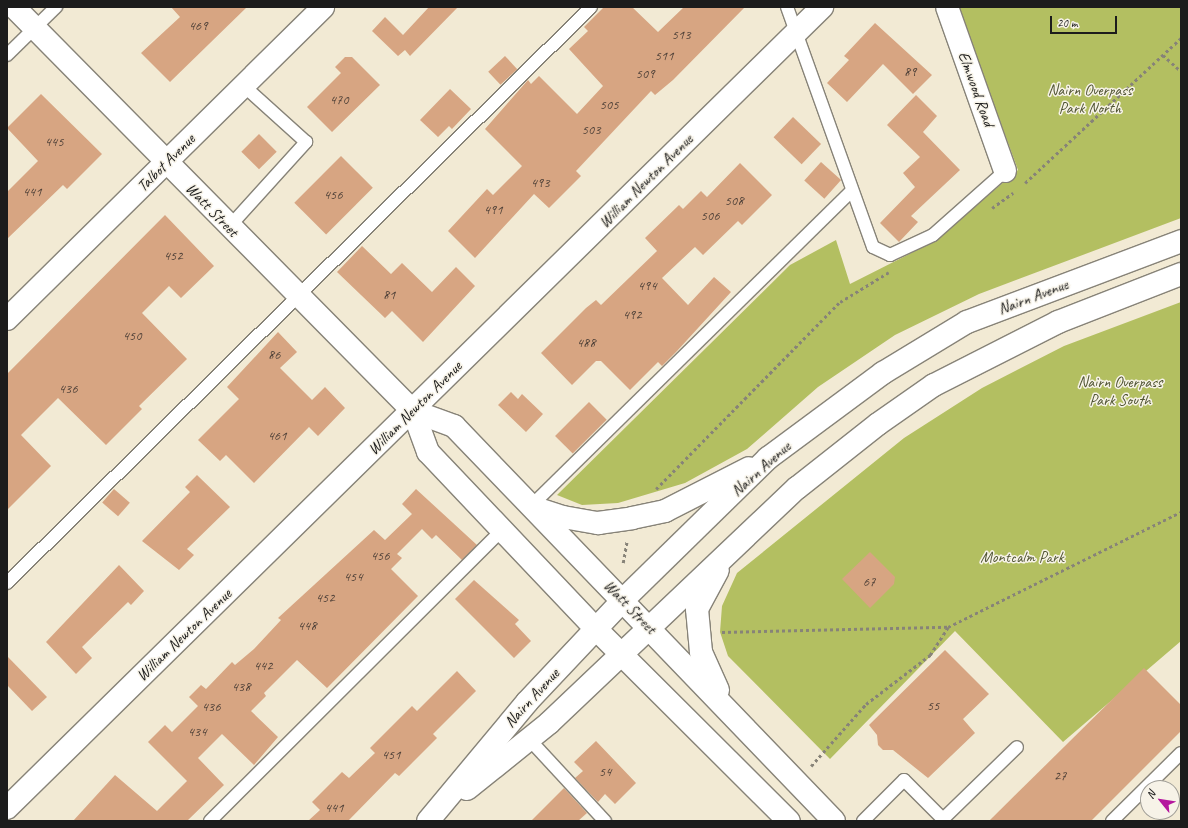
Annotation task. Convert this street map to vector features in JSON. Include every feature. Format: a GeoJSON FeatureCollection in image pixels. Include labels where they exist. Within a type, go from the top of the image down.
{"type":"FeatureCollection","features":[{"type":"Feature","properties":{"kind":"main road","name":"Watt Street"},"geometry":{"type":"LineString","coordinates":[[14,7],[229,228],[413,411],[454,426],[798,780],[834,821]]}},
{"type":"Feature","properties":{"kind":"main road","name":"Talbot Avenue"},"geometry":{"type":"LineString","coordinates":[[7,319],[323,7]]}},
{"type":"Feature","properties":{"kind":"main road","name":"William Newton Avenue"},"geometry":{"type":"LineString","coordinates":[[7,808],[413,411],[822,7]]}},
{"type":"Feature","properties":{"kind":"main road","name":"Elmwood Road"},"geometry":{"type":"LineString","coordinates":[[947,7],[1005,171]]}},
{"type":"Feature","properties":{"kind":"main road","name":"Nairn Avenue"},"geometry":{"type":"LineString","coordinates":[[429,820],[527,702],[623,600],[768,458],[882,373],[967,322],[1181,241]]}},
{"type":"Feature","properties":{"kind":"main road","name":"Nairn Avenue"},"geometry":{"type":"LineString","coordinates":[[429,820],[529,739],[650,628],[729,549],[803,483],[934,385],[1058,322],[1181,274]]}},
{"type":"Feature","properties":{"kind":"main road","name":"Watt Street"},"geometry":{"type":"LineString","coordinates":[[413,411],[428,452],[596,629],[789,821]]}},
{"type":"Feature","properties":{"kind":"main road"},"geometry":{"type":"LineString","coordinates":[[531,506],[563,518],[598,523],[632,518],[665,511],[768,458]]}},
{"type":"Feature","properties":{"kind":"main road"},"geometry":{"type":"LineString","coordinates":[[724,704],[701,652],[697,609],[729,549]]}},
{"type":"Feature","properties":{"kind":"lane"},"geometry":{"type":"LineString","coordinates":[[7,55],[56,7]]}},
{"type":"Feature","properties":{"kind":"lane"},"geometry":{"type":"LineString","coordinates":[[7,583],[591,7]]}},
{"type":"Feature","properties":{"kind":"lane"},"geometry":{"type":"LineString","coordinates":[[787,7],[797,32],[851,192],[873,247],[890,256],[933,235],[1005,171]]}},
{"type":"Feature","properties":{"kind":"lane"},"geometry":{"type":"LineString","coordinates":[[229,228],[306,142],[244,86]]}},
{"type":"Feature","properties":{"kind":"lane"},"geometry":{"type":"LineString","coordinates":[[531,506],[851,192]]}},
{"type":"Feature","properties":{"kind":"lane"},"geometry":{"type":"LineString","coordinates":[[210,821],[502,530]]}},
{"type":"Feature","properties":{"kind":"lane"},"geometry":{"type":"LineString","coordinates":[[529,739],[605,821]]}},
{"type":"Feature","properties":{"kind":"lane"},"geometry":{"type":"LineString","coordinates":[[863,821],[904,780],[943,819],[1017,747]]}},
{"type":"Feature","properties":{"kind":"lane"},"geometry":{"type":"LineString","coordinates":[[1112,821],[1181,753]]}},
{"type":"Feature","properties":{"kind":"path"},"geometry":{"type":"LineString","coordinates":[[1023,185],[1181,38]]}},
{"type":"Feature","properties":{"kind":"path"},"geometry":{"type":"LineString","coordinates":[[1163,55],[1181,71]]}},
{"type":"Feature","properties":{"kind":"path"},"geometry":{"type":"LineString","coordinates":[[985,212],[1017,190]]}},
{"type":"Feature","properties":{"kind":"path"},"geometry":{"type":"LineString","coordinates":[[652,494],[840,302],[893,270]]}},
{"type":"Feature","properties":{"kind":"path"},"geometry":{"type":"LineString","coordinates":[[720,632],[948,626],[1181,512]]}},
{"type":"Feature","properties":{"kind":"path"},"geometry":{"type":"LineString","coordinates":[[623,563],[628,537]]}},
{"type":"Feature","properties":{"kind":"path"},"geometry":{"type":"LineString","coordinates":[[798,780],[866,704],[930,655],[948,626]]}},
{"type":"Feature","properties":{"kind":"green space","name":"Nairn Overpass Park North"},"geometry":{"type":"Polygon","coordinates":[[[958,7],[1181,7],[1181,218],[979,294],[895,335],[818,387],[747,449],[685,483],[618,503],[582,505],[557,495],[790,265],[836,240],[850,284],[933,242],[1018,170],[958,7]]]}},
{"type":"Feature","properties":{"kind":"green space","name":"Montcalm Park"},"geometry":{"type":"Polygon","coordinates":[[[1181,302],[1181,641],[1063,742],[955,631],[830,759],[728,656],[720,632],[722,606],[737,573],[904,438],[982,388],[1064,346],[1181,302]]]}},
{"type":"Feature","properties":{"kind":"building"},"geometry":{"type":"Polygon","coordinates":[[[171,7],[247,7],[170,82],[141,53],[180,17],[171,7]]]}},
{"type":"Feature","properties":{"kind":"building"},"geometry":{"type":"Polygon","coordinates":[[[429,7],[458,7],[410,56],[405,50],[398,56],[372,31],[385,17],[403,35],[429,7]]]}},
{"type":"Feature","properties":{"kind":"building"},"geometry":{"type":"Polygon","coordinates":[[[604,7],[632,7],[658,32],[684,7],[745,7],[673,80],[655,95],[651,91],[576,171],[581,176],[549,208],[534,194],[475,258],[448,231],[487,189],[493,195],[522,166],[485,129],[528,80],[531,84],[539,76],[577,114],[603,86],[569,49],[588,31],[584,27],[604,7]]]}},
{"type":"Feature","properties":{"kind":"building"},"geometry":{"type":"Polygon","coordinates":[[[875,23],[932,75],[913,94],[883,64],[847,102],[827,83],[849,60],[844,56],[875,23]]]}},
{"type":"Feature","properties":{"kind":"building"},"geometry":{"type":"Polygon","coordinates":[[[505,56],[517,69],[500,85],[488,72],[505,56]]]}},
{"type":"Feature","properties":{"kind":"building"},"geometry":{"type":"Polygon","coordinates":[[[345,57],[352,57],[380,85],[332,132],[307,107],[341,73],[335,67],[345,57]]]}},
{"type":"Feature","properties":{"kind":"building"},"geometry":{"type":"Polygon","coordinates":[[[450,89],[471,109],[452,129],[449,126],[438,137],[420,120],[450,89]]]}},
{"type":"Feature","properties":{"kind":"building"},"geometry":{"type":"Polygon","coordinates":[[[41,94],[102,154],[67,189],[63,185],[7,239],[7,192],[38,161],[7,128],[41,94]]]}},
{"type":"Feature","properties":{"kind":"building"},"geometry":{"type":"Polygon","coordinates":[[[916,95],[937,116],[923,132],[960,170],[911,216],[918,222],[899,242],[880,223],[915,187],[903,173],[920,157],[887,125],[916,95]]]}},
{"type":"Feature","properties":{"kind":"building"},"geometry":{"type":"Polygon","coordinates":[[[793,117],[821,144],[802,164],[774,137],[793,117]]]}},
{"type":"Feature","properties":{"kind":"building"},"geometry":{"type":"Polygon","coordinates":[[[259,134],[277,152],[259,169],[241,152],[259,134]]]}},
{"type":"Feature","properties":{"kind":"building"},"geometry":{"type":"Polygon","coordinates":[[[341,156],[373,188],[326,234],[294,203],[341,156]]]}},
{"type":"Feature","properties":{"kind":"building"},"geometry":{"type":"Polygon","coordinates":[[[821,162],[841,180],[824,199],[804,181],[821,162]]]}},
{"type":"Feature","properties":{"kind":"building"},"geometry":{"type":"Polygon","coordinates":[[[740,163],[772,195],[742,225],[738,221],[703,255],[695,247],[662,278],[688,305],[714,277],[731,292],[662,366],[658,362],[630,390],[601,361],[596,361],[572,385],[541,353],[586,308],[596,300],[601,305],[657,251],[645,238],[679,205],[683,209],[701,191],[707,197],[740,163]]]}},
{"type":"Feature","properties":{"kind":"building"},"geometry":{"type":"Polygon","coordinates":[[[165,215],[214,266],[181,298],[169,286],[142,313],[187,359],[139,406],[142,409],[106,445],[58,398],[21,435],[51,466],[7,510],[7,374],[165,215]]]}},
{"type":"Feature","properties":{"kind":"building"},"geometry":{"type":"Polygon","coordinates":[[[362,246],[391,274],[402,263],[432,292],[456,267],[475,286],[423,342],[392,311],[385,318],[337,272],[362,246]]]}},
{"type":"Feature","properties":{"kind":"building"},"geometry":{"type":"Polygon","coordinates":[[[278,332],[297,352],[280,368],[312,400],[325,387],[345,408],[318,436],[309,427],[254,483],[226,455],[220,461],[198,440],[239,399],[227,387],[278,332]]]}},
{"type":"Feature","properties":{"kind":"building"},"geometry":{"type":"Polygon","coordinates":[[[511,392],[518,399],[522,394],[543,414],[526,432],[498,405],[511,392]]]}},
{"type":"Feature","properties":{"kind":"building"},"geometry":{"type":"Polygon","coordinates":[[[589,402],[607,420],[573,454],[555,436],[589,402]]]}},
{"type":"Feature","properties":{"kind":"building"},"geometry":{"type":"Polygon","coordinates":[[[197,475],[230,507],[187,549],[194,555],[179,570],[142,541],[190,492],[185,487],[197,475]]]}},
{"type":"Feature","properties":{"kind":"building"},"geometry":{"type":"Polygon","coordinates":[[[114,489],[130,503],[118,516],[102,503],[114,489]]]}},
{"type":"Feature","properties":{"kind":"building"},"geometry":{"type":"Polygon","coordinates":[[[416,489],[477,545],[462,560],[436,535],[432,539],[422,529],[397,554],[402,558],[391,569],[418,596],[327,688],[297,660],[264,693],[266,696],[251,711],[278,737],[254,765],[222,734],[198,758],[224,785],[187,821],[73,821],[115,775],[157,811],[187,781],[148,742],[165,725],[172,732],[198,706],[189,697],[201,685],[206,689],[232,662],[235,665],[254,649],[281,620],[278,618],[374,530],[385,540],[412,514],[402,504],[416,489]]]}},
{"type":"Feature","properties":{"kind":"building"},"geometry":{"type":"Polygon","coordinates":[[[870,552],[895,577],[894,584],[870,608],[842,579],[870,552]]]}},
{"type":"Feature","properties":{"kind":"building"},"geometry":{"type":"Polygon","coordinates":[[[119,565],[144,591],[131,605],[128,602],[82,647],[92,658],[76,674],[46,642],[119,565]]]}},
{"type":"Feature","properties":{"kind":"building"},"geometry":{"type":"Polygon","coordinates":[[[474,580],[519,620],[515,624],[531,641],[514,658],[455,599],[474,580]]]}},
{"type":"Feature","properties":{"kind":"building"},"geometry":{"type":"Polygon","coordinates":[[[945,650],[989,694],[963,719],[975,733],[928,778],[893,750],[883,750],[878,745],[877,735],[869,725],[945,650]]]}},
{"type":"Feature","properties":{"kind":"building"},"geometry":{"type":"Polygon","coordinates":[[[7,656],[47,697],[32,711],[7,685],[7,656]]]}},
{"type":"Feature","properties":{"kind":"building"},"geometry":{"type":"Polygon","coordinates":[[[1144,668],[1181,705],[1181,731],[1091,821],[989,821],[1144,668]]]}},
{"type":"Feature","properties":{"kind":"building"},"geometry":{"type":"Polygon","coordinates":[[[457,671],[476,691],[433,734],[437,738],[399,776],[395,773],[348,821],[308,821],[320,810],[312,802],[342,772],[349,778],[375,753],[370,748],[412,706],[417,711],[457,671]]]}},
{"type":"Feature","properties":{"kind":"building"},"geometry":{"type":"Polygon","coordinates":[[[596,741],[636,783],[615,804],[605,794],[598,802],[575,778],[583,771],[574,762],[596,741]]]}},
{"type":"Feature","properties":{"kind":"building"},"geometry":{"type":"Polygon","coordinates":[[[564,788],[587,813],[578,821],[531,821],[564,788]]]}},
{"type":"Feature","properties":{"kind":"park label","name":"Nairn Overpass Park South"},"geometry":{"type":"Point","coordinates":[1120,391]}}]}
